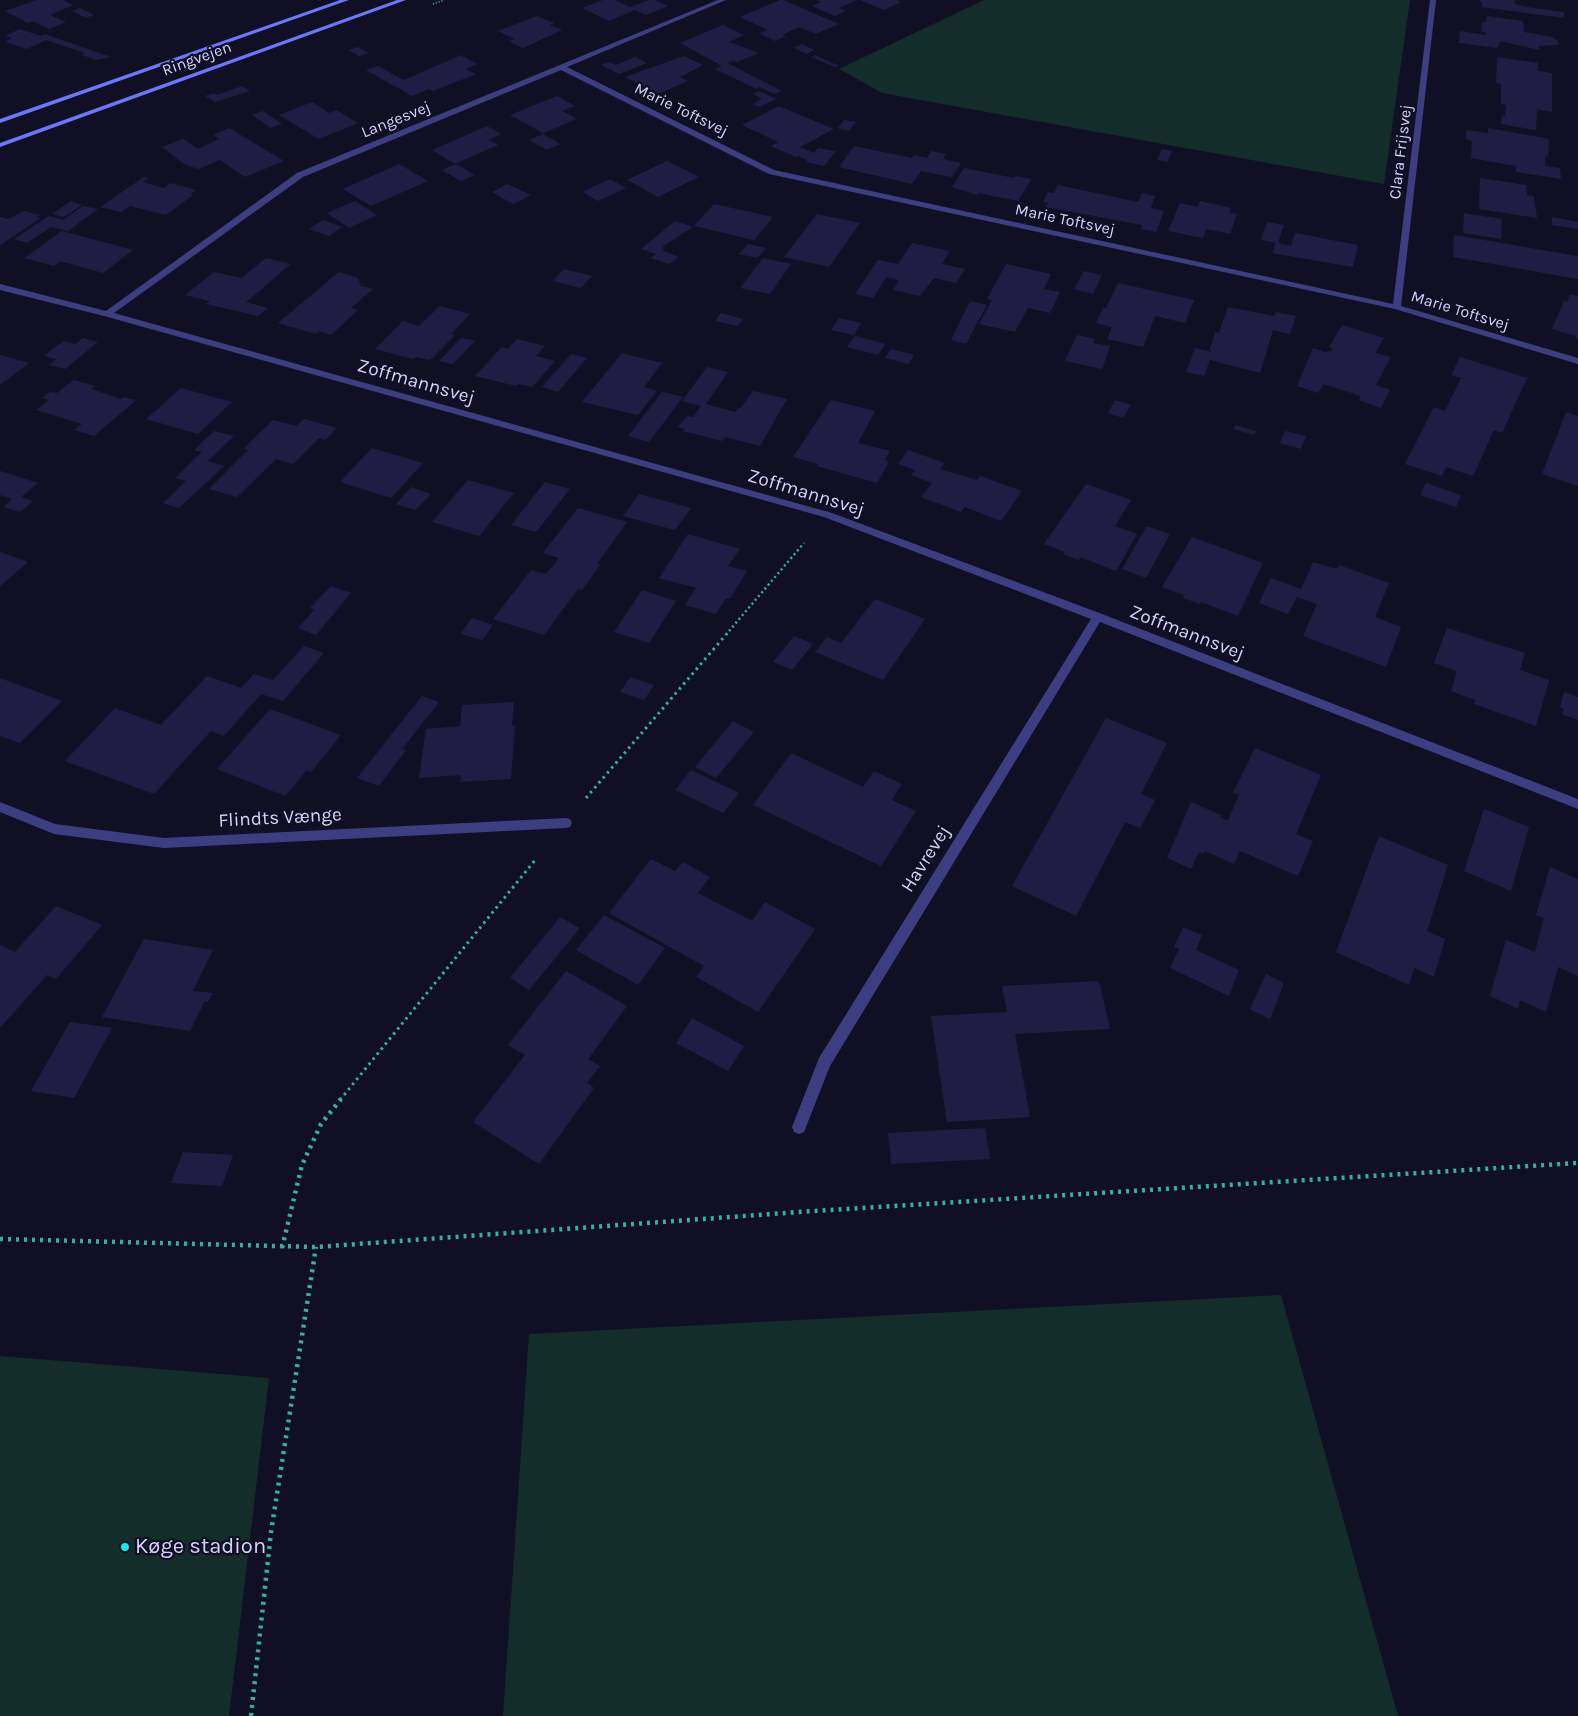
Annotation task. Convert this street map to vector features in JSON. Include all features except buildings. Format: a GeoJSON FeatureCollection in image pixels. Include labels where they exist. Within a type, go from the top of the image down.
{"type":"FeatureCollection","features":[{"type":"Feature","properties":{"kind":"main road","name":"Ringvejen"},"geometry":{"type":"LineString","coordinates":[[0,121],[346,0]]}},
{"type":"Feature","properties":{"kind":"main road","name":"Ringvejen"},"geometry":{"type":"LineString","coordinates":[[0,145],[403,0]]}},
{"type":"Feature","properties":{"kind":"street","name":"Langesvej"},"geometry":{"type":"LineString","coordinates":[[107,314],[300,175],[723,0]]}},
{"type":"Feature","properties":{"kind":"street","name":"Clara Frijsvej"},"geometry":{"type":"LineString","coordinates":[[1397,307],[1433,0]]}},
{"type":"Feature","properties":{"kind":"street","name":"Marie Toftsvej"},"geometry":{"type":"LineString","coordinates":[[561,67],[772,172],[1397,307],[1578,361]]}},
{"type":"Feature","properties":{"kind":"street","name":"Zoffmannsvej"},"geometry":{"type":"LineString","coordinates":[[0,287],[107,314],[828,516],[1098,617],[1578,804]]}},
{"type":"Feature","properties":{"kind":"street","name":"Havrevej"},"geometry":{"type":"LineString","coordinates":[[799,1127],[824,1063],[1098,617]]}},
{"type":"Feature","properties":{"kind":"street","name":"Flindts Vænge"},"geometry":{"type":"LineString","coordinates":[[0,807],[54,828],[164,843],[566,823]]}},
{"type":"Feature","properties":{"kind":"path"},"geometry":{"type":"LineString","coordinates":[[282,1248],[302,1165],[322,1124],[566,823],[828,516]]}},
{"type":"Feature","properties":{"kind":"path"},"geometry":{"type":"LineString","coordinates":[[0,1239],[282,1248],[316,1247],[803,1211],[1578,1163]]}},
{"type":"Feature","properties":{"kind":"path"},"geometry":{"type":"LineString","coordinates":[[251,1716],[271,1532],[316,1247]]}},
{"type":"Feature","properties":{"kind":"green space"},"geometry":{"type":"Polygon","coordinates":[[[984,0],[1410,0],[1384,184],[882,93],[839,69],[984,0]]]}},
{"type":"Feature","properties":{"kind":"green space"},"geometry":{"type":"Polygon","coordinates":[[[1281,1295],[1398,1716],[503,1716],[529,1334],[1281,1295]]]}},
{"type":"Feature","properties":{"kind":"green space","name":"Køge stadion"},"geometry":{"type":"Polygon","coordinates":[[[0,1356],[269,1378],[229,1716],[0,1716],[0,1356]]]}},
{"type":"Feature","properties":{"kind":"place","name":"Køge stadion"},"geometry":{"type":"Point","coordinates":[125,1547]}}]}
